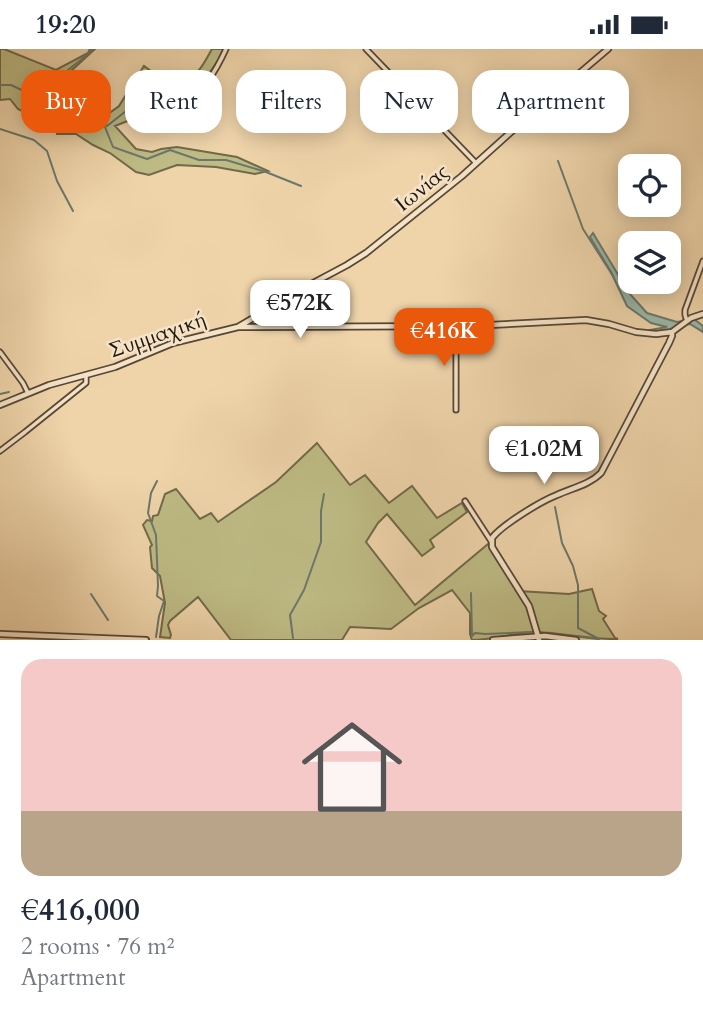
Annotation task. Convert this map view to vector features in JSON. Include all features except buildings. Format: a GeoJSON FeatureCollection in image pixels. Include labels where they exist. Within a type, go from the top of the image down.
{"type":"FeatureCollection","features":[{"type":"Feature","properties":{"kind":"street"},"geometry":{"type":"LineString","coordinates":[[213,70],[226,49]]}},
{"type":"Feature","properties":{"kind":"street"},"geometry":{"type":"LineString","coordinates":[[366,49],[476,163]]}},
{"type":"Feature","properties":{"kind":"street","name":"Ιωνίας"},"geometry":{"type":"LineString","coordinates":[[248,325],[366,253],[608,49]]}},
{"type":"Feature","properties":{"kind":"street"},"geometry":{"type":"LineString","coordinates":[[687,321],[685,310],[703,261]]}},
{"type":"Feature","properties":{"kind":"street"},"geometry":{"type":"LineString","coordinates":[[491,541],[502,528],[546,500],[582,485],[601,473],[671,340],[672,331],[703,314]]}},
{"type":"Feature","properties":{"kind":"street","name":"Συμμαχική"},"geometry":{"type":"LineString","coordinates":[[0,405],[28,393],[115,367],[173,343],[248,325],[456,326],[586,320],[649,334],[672,331]]}},
{"type":"Feature","properties":{"kind":"street"},"geometry":{"type":"LineString","coordinates":[[456,326],[456,410]]}},
{"type":"Feature","properties":{"kind":"street"},"geometry":{"type":"LineString","coordinates":[[0,352],[28,393]]}},
{"type":"Feature","properties":{"kind":"street"},"geometry":{"type":"LineString","coordinates":[[0,451],[86,383],[86,375]]}},
{"type":"Feature","properties":{"kind":"street"},"geometry":{"type":"LineString","coordinates":[[465,501],[529,606],[539,638]]}},
{"type":"Feature","properties":{"kind":"street"},"geometry":{"type":"LineString","coordinates":[[0,634],[146,640]]}},
{"type":"Feature","properties":{"kind":"street"},"geometry":{"type":"LineString","coordinates":[[493,640],[576,640]]}},
{"type":"Feature","properties":{"kind":"shaded area"},"geometry":{"type":"Polygon","coordinates":[[[0,49],[56,70],[21,70],[21,110],[10,99],[0,100],[0,49]]]}},
{"type":"Feature","properties":{"kind":"shaded area"},"geometry":{"type":"Polygon","coordinates":[[[90,49],[95,49],[72,70],[56,70],[88,53],[90,49]]]}},
{"type":"Feature","properties":{"kind":"shaded area"},"geometry":{"type":"Polygon","coordinates":[[[212,49],[225,49],[213,70],[199,70],[212,49]]]}},
{"type":"Feature","properties":{"kind":"shaded area"},"geometry":{"type":"Polygon","coordinates":[[[125,96],[125,122],[115,126],[136,149],[152,152],[177,147],[237,157],[268,171],[255,174],[216,167],[177,165],[149,175],[136,172],[110,153],[76,134],[57,134],[111,133],[111,112],[125,96]]]}},
{"type":"Feature","properties":{"kind":"shaded area"},"geometry":{"type":"Polygon","coordinates":[[[593,233],[618,275],[618,287],[611,272],[590,237],[593,233]]]}},
{"type":"Feature","properties":{"kind":"shaded area"},"geometry":{"type":"Polygon","coordinates":[[[621,294],[630,294],[647,313],[677,322],[694,319],[703,326],[703,332],[690,324],[676,326],[668,331],[651,332],[650,330],[667,327],[651,323],[627,306],[621,294]]]}},
{"type":"Feature","properties":{"kind":"shaded area"},"geometry":{"type":"Polygon","coordinates":[[[317,443],[350,485],[365,475],[389,503],[412,486],[437,518],[462,503],[467,512],[430,540],[434,547],[422,556],[387,514],[366,542],[415,605],[488,544],[518,591],[569,594],[592,589],[599,611],[606,616],[603,619],[618,639],[537,632],[472,640],[470,613],[452,590],[419,608],[391,629],[350,627],[342,640],[231,640],[198,597],[170,621],[170,638],[160,637],[165,603],[160,576],[152,568],[152,545],[143,525],[158,515],[165,494],[176,489],[200,519],[211,513],[218,522],[276,482],[317,443]]]}},
{"type":"Feature","properties":{"kind":"waterway"},"geometry":{"type":"LineString","coordinates":[[68,70],[92,49]]}},
{"type":"Feature","properties":{"kind":"waterway"},"geometry":{"type":"LineString","coordinates":[[111,123],[126,111],[167,100],[201,85],[223,49]]}},
{"type":"Feature","properties":{"kind":"waterway"},"geometry":{"type":"LineString","coordinates":[[0,85],[11,85],[38,95],[51,89],[72,111],[85,119],[106,124],[113,147],[147,159],[170,150],[199,160],[226,160],[301,186]]}},
{"type":"Feature","properties":{"kind":"waterway"},"geometry":{"type":"LineString","coordinates":[[0,129],[34,140],[47,151],[57,181],[73,211]]}},
{"type":"Feature","properties":{"kind":"waterway"},"geometry":{"type":"LineString","coordinates":[[558,161],[583,229],[613,276]]}},
{"type":"Feature","properties":{"kind":"waterway"},"geometry":{"type":"LineString","coordinates":[[0,394],[9,392]]}},
{"type":"Feature","properties":{"kind":"waterway"},"geometry":{"type":"LineString","coordinates":[[156,637],[164,601],[157,596],[156,535],[148,513],[151,493],[157,481]]}},
{"type":"Feature","properties":{"kind":"waterway"},"geometry":{"type":"LineString","coordinates":[[293,638],[290,615],[304,590],[321,542],[324,494]]}},
{"type":"Feature","properties":{"kind":"waterway"},"geometry":{"type":"LineString","coordinates":[[555,507],[562,543],[578,585],[578,628],[599,639]]}},
{"type":"Feature","properties":{"kind":"waterway"},"geometry":{"type":"LineString","coordinates":[[471,593],[472,636],[475,633],[532,632]]}},
{"type":"Feature","properties":{"kind":"waterway"},"geometry":{"type":"LineString","coordinates":[[91,594],[108,620]]}},
{"type":"Feature","properties":{"kind":"waterway"},"geometry":{"type":"LineString","coordinates":[[546,633],[598,639]]}}]}
